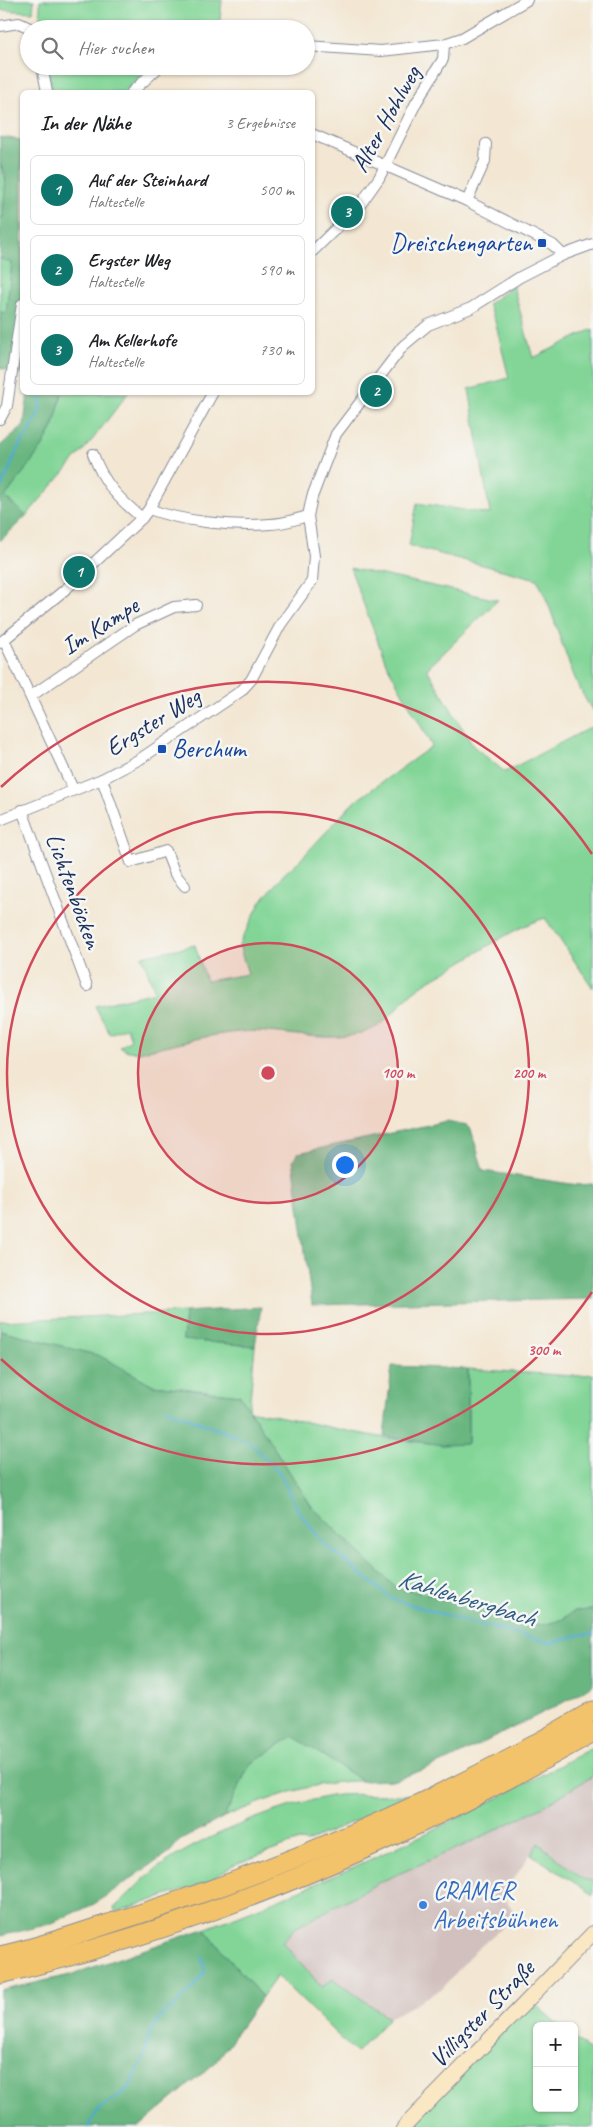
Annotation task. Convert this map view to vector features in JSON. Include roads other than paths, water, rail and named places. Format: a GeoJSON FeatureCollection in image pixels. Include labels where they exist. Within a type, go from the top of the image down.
{"type":"FeatureCollection","features":[{"type":"Feature","properties":{"kind":"highway"},"geometry":{"type":"LineString","coordinates":[[0,1956],[187,1899],[306,1853],[429,1798],[593,1711]]}},
{"type":"Feature","properties":{"kind":"highway"},"geometry":{"type":"LineString","coordinates":[[0,1974],[72,1955],[203,1913],[319,1869],[431,1818],[542,1761],[593,1732]]}},
{"type":"Feature","properties":{"kind":"main road","name":"Villigster Straße"},"geometry":{"type":"LineString","coordinates":[[404,2127],[593,1933]]}},
{"type":"Feature","properties":{"kind":"street"},"geometry":{"type":"LineString","coordinates":[[315,47],[381,51],[444,44],[462,38],[527,0]]}},
{"type":"Feature","properties":{"kind":"street"},"geometry":{"type":"LineString","coordinates":[[0,26],[20,23]]}},
{"type":"Feature","properties":{"kind":"street","name":"Alter Hohlweg"},"geometry":{"type":"LineString","coordinates":[[315,249],[360,206],[386,166],[416,103],[442,59],[444,44]]}},
{"type":"Feature","properties":{"kind":"street"},"geometry":{"type":"LineString","coordinates":[[44,75],[47,90]]}},
{"type":"Feature","properties":{"kind":"street"},"geometry":{"type":"LineString","coordinates":[[134,90],[150,75]]}},
{"type":"Feature","properties":{"kind":"street"},"geometry":{"type":"LineString","coordinates":[[315,135],[467,201],[554,245],[563,255]]}},
{"type":"Feature","properties":{"kind":"street"},"geometry":{"type":"LineString","coordinates":[[467,201],[485,161],[486,144]]}},
{"type":"Feature","properties":{"kind":"street","name":"Ergster Weg"},"geometry":{"type":"LineString","coordinates":[[0,820],[102,779],[159,746],[228,701],[250,680],[281,624],[312,581],[314,556],[308,516],[312,497],[336,434],[412,337],[428,325],[471,308],[520,277],[563,255],[593,244]]}},
{"type":"Feature","properties":{"kind":"street"},"geometry":{"type":"LineString","coordinates":[[0,419],[7,406],[20,318]]}},
{"type":"Feature","properties":{"kind":"street"},"geometry":{"type":"LineString","coordinates":[[72,790],[31,696],[2,641],[67,588],[142,518],[149,509],[211,395]]}},
{"type":"Feature","properties":{"kind":"street"},"geometry":{"type":"LineString","coordinates":[[93,454],[101,476],[119,498],[142,518]]}},
{"type":"Feature","properties":{"kind":"street"},"geometry":{"type":"LineString","coordinates":[[149,509],[164,514],[246,525],[273,524],[308,516]]}},
{"type":"Feature","properties":{"kind":"street","name":"Im Kampe"},"geometry":{"type":"LineString","coordinates":[[31,696],[135,625],[174,607],[196,604]]}},
{"type":"Feature","properties":{"kind":"street","name":"Ergster Weg"},"geometry":{"type":"LineString","coordinates":[[102,779],[131,862],[166,851],[175,874],[185,886]]}},
{"type":"Feature","properties":{"kind":"street","name":"Lichtenböcken"},"geometry":{"type":"LineString","coordinates":[[22,810],[87,986]]}},
{"type":"Feature","properties":{"kind":"waterway"},"geometry":{"type":"LineString","coordinates":[[0,490],[20,444],[31,429],[40,410],[41,395]]}},
{"type":"Feature","properties":{"kind":"waterway","name":"Kahlenbergbach"},"geometry":{"type":"LineString","coordinates":[[166,1409],[250,1442],[281,1475],[297,1509],[324,1544],[392,1599],[458,1619],[552,1643],[579,1635],[593,1634]]}},
{"type":"Feature","properties":{"kind":"waterway"},"geometry":{"type":"LineString","coordinates":[[88,2127],[100,2107],[114,2100],[130,2086],[146,2053],[148,2037],[156,2023],[166,2011],[172,2009],[187,1994],[205,1973],[202,1957]]}},
{"type":"Feature","properties":{"kind":"place","name":"Am Kellerhofe"},"geometry":{"type":"Point","coordinates":[347,212]}},
{"type":"Feature","properties":{"kind":"place","name":"Dreischengarten"},"geometry":{"type":"Point","coordinates":[542,243]}},
{"type":"Feature","properties":{"kind":"place","name":"Ergster Weg"},"geometry":{"type":"Point","coordinates":[376,391]}},
{"type":"Feature","properties":{"kind":"place","name":"Auf der Steinhard"},"geometry":{"type":"Point","coordinates":[79,572]}},
{"type":"Feature","properties":{"kind":"place","name":"Berchum"},"geometry":{"type":"Point","coordinates":[162,749]}},
{"type":"Feature","properties":{"kind":"place","name":"CRAMER Arbeitsbühnen"},"geometry":{"type":"Point","coordinates":[423,1905]}}]}
